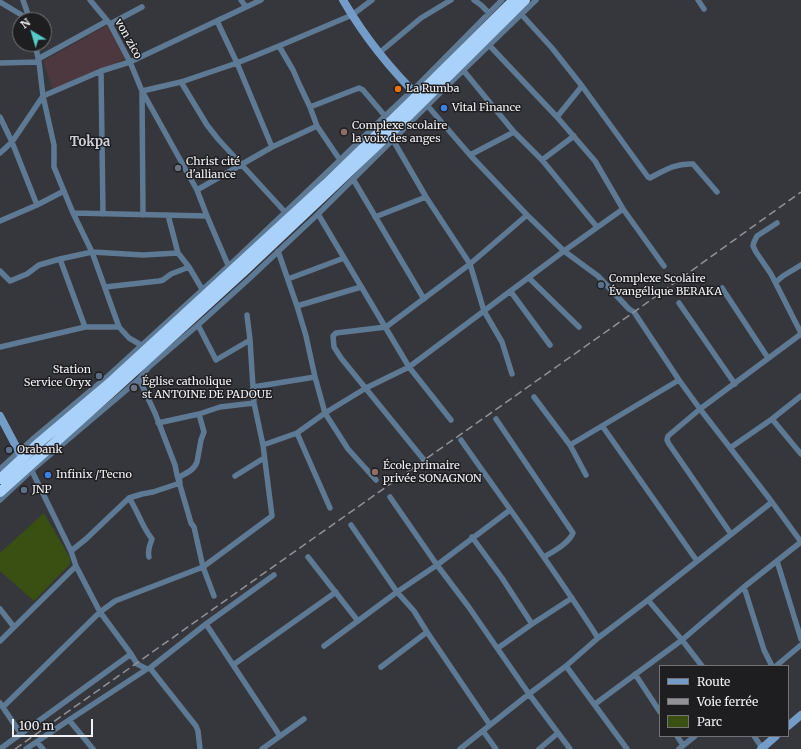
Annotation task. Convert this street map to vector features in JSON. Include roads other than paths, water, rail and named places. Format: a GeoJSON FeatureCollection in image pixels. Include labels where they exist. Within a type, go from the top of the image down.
{"type":"FeatureCollection","features":[{"type":"Feature","properties":{"kind":"highway"},"geometry":{"type":"LineString","coordinates":[[420,98],[514,0]]}},
{"type":"Feature","properties":{"kind":"highway"},"geometry":{"type":"LineString","coordinates":[[0,492],[26,461],[525,0]]}},
{"type":"Feature","properties":{"kind":"highway"},"geometry":{"type":"LineString","coordinates":[[0,479],[26,461]]}},
{"type":"Feature","properties":{"kind":"main road"},"geometry":{"type":"LineString","coordinates":[[342,0],[379,53],[420,98]]}},
{"type":"Feature","properties":{"kind":"main road"},"geometry":{"type":"LineString","coordinates":[[0,416],[26,461]]}},
{"type":"Feature","properties":{"kind":"main road"},"geometry":{"type":"LineString","coordinates":[[789,725],[801,715]]}},
{"type":"Feature","properties":{"kind":"main road"},"geometry":{"type":"LineString","coordinates":[[762,749],[775,737]]}},
{"type":"Feature","properties":{"kind":"street"},"geometry":{"type":"LineString","coordinates":[[0,2],[30,20],[23,0]]}},
{"type":"Feature","properties":{"kind":"street","name":"von zico"},"geometry":{"type":"LineString","coordinates":[[90,0],[108,22],[130,62],[142,91],[197,190],[228,265]]}},
{"type":"Feature","properties":{"kind":"street"},"geometry":{"type":"LineString","coordinates":[[241,0],[246,7]]}},
{"type":"Feature","properties":{"kind":"street"},"geometry":{"type":"LineString","coordinates":[[0,153],[12,142],[43,96],[101,71],[130,62],[261,0]]}},
{"type":"Feature","properties":{"kind":"street"},"geometry":{"type":"LineString","coordinates":[[143,215],[142,91],[181,82],[279,46],[352,15],[372,0]]}},
{"type":"Feature","properties":{"kind":"street"},"geometry":{"type":"LineString","coordinates":[[379,53],[421,18],[451,0]]}},
{"type":"Feature","properties":{"kind":"street"},"geometry":{"type":"LineString","coordinates":[[474,0],[489,13]]}},
{"type":"Feature","properties":{"kind":"street"},"geometry":{"type":"LineString","coordinates":[[0,469],[26,461],[139,379],[149,367],[250,278],[393,140],[420,98],[489,13],[502,0]]}},
{"type":"Feature","properties":{"kind":"street"},"geometry":{"type":"LineString","coordinates":[[0,500],[26,461],[108,376],[285,212],[385,116],[420,98],[463,70],[536,0]]}},
{"type":"Feature","properties":{"kind":"street"},"geometry":{"type":"LineString","coordinates":[[698,0],[704,10]]}},
{"type":"Feature","properties":{"kind":"street"},"geometry":{"type":"LineString","coordinates":[[0,63],[39,60],[108,22],[142,7]]}},
{"type":"Feature","properties":{"kind":"street"},"geometry":{"type":"LineString","coordinates":[[521,14],[552,48],[582,86],[648,177],[650,178],[680,164],[693,164],[716,192]]}},
{"type":"Feature","properties":{"kind":"street"},"geometry":{"type":"LineString","coordinates":[[217,21],[272,147]]}},
{"type":"Feature","properties":{"kind":"street"},"geometry":{"type":"LineString","coordinates":[[489,45],[557,116],[595,161],[623,209],[664,266]]}},
{"type":"Feature","properties":{"kind":"street"},"geometry":{"type":"LineString","coordinates":[[279,46],[293,70],[317,126],[340,160]]}},
{"type":"Feature","properties":{"kind":"street"},"geometry":{"type":"LineString","coordinates":[[37,52],[43,96],[54,145],[54,167],[73,214],[92,252],[119,327],[129,338],[141,345]]}},
{"type":"Feature","properties":{"kind":"street"},"geometry":{"type":"LineString","coordinates":[[463,70],[514,132],[542,160],[597,228]]}},
{"type":"Feature","properties":{"kind":"street"},"geometry":{"type":"LineString","coordinates":[[101,71],[103,214]]}},
{"type":"Feature","properties":{"kind":"street"},"geometry":{"type":"LineString","coordinates":[[181,82],[207,125],[218,139],[285,212]]}},
{"type":"Feature","properties":{"kind":"street"},"geometry":{"type":"LineString","coordinates":[[557,116],[582,86]]}},
{"type":"Feature","properties":{"kind":"street"},"geometry":{"type":"LineString","coordinates":[[310,107],[359,88],[363,90],[385,116]]}},
{"type":"Feature","properties":{"kind":"street"},"geometry":{"type":"LineString","coordinates":[[420,98],[470,155],[527,215],[564,251],[598,276],[629,309],[634,312],[700,409],[801,542],[744,587],[682,640],[595,704]]}},
{"type":"Feature","properties":{"kind":"street"},"geometry":{"type":"LineString","coordinates":[[0,117],[12,142],[37,205]]}},
{"type":"Feature","properties":{"kind":"street"},"geometry":{"type":"LineString","coordinates":[[197,190],[272,147],[317,126]]}},
{"type":"Feature","properties":{"kind":"street"},"geometry":{"type":"LineString","coordinates":[[470,155],[514,132]]}},
{"type":"Feature","properties":{"kind":"street"},"geometry":{"type":"LineString","coordinates":[[542,160],[574,136]]}},
{"type":"Feature","properties":{"kind":"street"},"geometry":{"type":"LineString","coordinates":[[393,140],[426,197],[470,264],[484,311],[502,342],[512,374]]}},
{"type":"Feature","properties":{"kind":"street"},"geometry":{"type":"LineString","coordinates":[[353,179],[424,299]]}},
{"type":"Feature","properties":{"kind":"street"},"geometry":{"type":"LineString","coordinates":[[0,219],[37,205],[64,191]]}},
{"type":"Feature","properties":{"kind":"street"},"geometry":{"type":"LineString","coordinates":[[375,218],[426,197]]}},
{"type":"Feature","properties":{"kind":"street"},"geometry":{"type":"LineString","coordinates":[[263,446],[297,433],[325,413],[366,388],[409,367],[564,251],[623,209]]}},
{"type":"Feature","properties":{"kind":"street"},"geometry":{"type":"LineString","coordinates":[[73,214],[207,216]]}},
{"type":"Feature","properties":{"kind":"street"},"geometry":{"type":"LineString","coordinates":[[318,214],[409,367],[451,420]]}},
{"type":"Feature","properties":{"kind":"street"},"geometry":{"type":"LineString","coordinates":[[168,215],[178,254],[189,267],[202,289]]}},
{"type":"Feature","properties":{"kind":"street"},"geometry":{"type":"LineString","coordinates":[[424,460],[342,358],[334,347],[333,336],[336,333],[386,327],[470,264],[527,215]]}},
{"type":"Feature","properties":{"kind":"street"},"geometry":{"type":"LineString","coordinates":[[731,534],[667,440],[668,436],[700,409],[801,333],[799,325],[776,282],[753,246],[758,236],[778,223]]}},
{"type":"Feature","properties":{"kind":"street"},"geometry":{"type":"LineString","coordinates":[[278,251],[298,306],[325,413],[348,449],[376,480]]}},
{"type":"Feature","properties":{"kind":"street"},"geometry":{"type":"LineString","coordinates":[[0,271],[10,281],[27,274],[39,266],[60,259],[92,252],[143,255],[178,254]]}},
{"type":"Feature","properties":{"kind":"street"},"geometry":{"type":"LineString","coordinates":[[288,279],[344,258]]}},
{"type":"Feature","properties":{"kind":"street"},"geometry":{"type":"LineString","coordinates":[[60,259],[85,327]]}},
{"type":"Feature","properties":{"kind":"street"},"geometry":{"type":"LineString","coordinates":[[776,282],[783,276],[801,266]]}},
{"type":"Feature","properties":{"kind":"street"},"geometry":{"type":"LineString","coordinates":[[105,286],[163,280],[171,274],[189,267]]}},
{"type":"Feature","properties":{"kind":"street"},"geometry":{"type":"LineString","coordinates":[[528,278],[579,327]]}},
{"type":"Feature","properties":{"kind":"street"},"geometry":{"type":"LineString","coordinates":[[298,306],[361,288]]}},
{"type":"Feature","properties":{"kind":"street"},"geometry":{"type":"LineString","coordinates":[[722,288],[768,358]]}},
{"type":"Feature","properties":{"kind":"street"},"geometry":{"type":"LineString","coordinates":[[511,292],[550,345]]}},
{"type":"Feature","properties":{"kind":"street"},"geometry":{"type":"LineString","coordinates":[[679,303],[735,384]]}},
{"type":"Feature","properties":{"kind":"street"},"geometry":{"type":"LineString","coordinates":[[20,734],[2,705],[100,612],[115,601],[203,567],[272,516],[263,446],[254,403],[247,315]]}},
{"type":"Feature","properties":{"kind":"street"},"geometry":{"type":"LineString","coordinates":[[198,325],[216,360],[250,340]]}},
{"type":"Feature","properties":{"kind":"street"},"geometry":{"type":"LineString","coordinates":[[0,347],[85,327],[119,327]]}},
{"type":"Feature","properties":{"kind":"street"},"geometry":{"type":"LineString","coordinates":[[253,387],[315,377]]}},
{"type":"Feature","properties":{"kind":"street"},"geometry":{"type":"LineString","coordinates":[[139,379],[155,414],[175,465],[191,523],[194,527],[203,567],[214,596]]}},
{"type":"Feature","properties":{"kind":"street"},"geometry":{"type":"LineString","coordinates":[[570,446],[679,380]]}},
{"type":"Feature","properties":{"kind":"street"},"geometry":{"type":"LineString","coordinates":[[730,448],[772,419],[801,396]]}},
{"type":"Feature","properties":{"kind":"street"},"geometry":{"type":"LineString","coordinates":[[534,397],[570,446],[586,475]]}},
{"type":"Feature","properties":{"kind":"street"},"geometry":{"type":"LineString","coordinates":[[158,423],[199,414],[220,407],[254,403]]}},
{"type":"Feature","properties":{"kind":"street"},"geometry":{"type":"LineString","coordinates":[[180,482],[179,477],[190,472],[197,462],[204,432],[199,414]]}},
{"type":"Feature","properties":{"kind":"street"},"geometry":{"type":"LineString","coordinates":[[496,419],[573,533],[571,538],[544,557]]}},
{"type":"Feature","properties":{"kind":"street"},"geometry":{"type":"LineString","coordinates":[[772,419],[801,454]]}},
{"type":"Feature","properties":{"kind":"street"},"geometry":{"type":"LineString","coordinates":[[603,427],[697,561]]}},
{"type":"Feature","properties":{"kind":"street"},"geometry":{"type":"LineString","coordinates":[[297,433],[330,508]]}},
{"type":"Feature","properties":{"kind":"street"},"geometry":{"type":"LineString","coordinates":[[461,440],[544,557],[598,638]]}},
{"type":"Feature","properties":{"kind":"street"},"geometry":{"type":"LineString","coordinates":[[235,476],[264,458]]}},
{"type":"Feature","properties":{"kind":"street"},"geometry":{"type":"LineString","coordinates":[[26,461],[71,551],[76,566],[100,612],[137,664],[149,669],[196,726],[200,749]]}},
{"type":"Feature","properties":{"kind":"street"},"geometry":{"type":"LineString","coordinates":[[71,551],[86,539],[129,498],[153,492],[180,482]]}},
{"type":"Feature","properties":{"kind":"street"},"geometry":{"type":"LineString","coordinates":[[390,497],[529,694],[570,749]]}},
{"type":"Feature","properties":{"kind":"street"},"geometry":{"type":"LineString","coordinates":[[129,498],[135,507],[147,533],[152,539],[148,548],[149,557]]}},
{"type":"Feature","properties":{"kind":"street"},"geometry":{"type":"LineString","coordinates":[[460,749],[566,666],[598,638],[772,502]]}},
{"type":"Feature","properties":{"kind":"street"},"geometry":{"type":"LineString","coordinates":[[324,646],[397,592],[437,565],[510,510]]}},
{"type":"Feature","properties":{"kind":"street"},"geometry":{"type":"LineString","coordinates":[[350,525],[397,592],[414,611],[490,724]]}},
{"type":"Feature","properties":{"kind":"street"},"geometry":{"type":"LineString","coordinates":[[472,538],[502,578],[532,624]]}},
{"type":"Feature","properties":{"kind":"street"},"geometry":{"type":"LineString","coordinates":[[308,557],[358,621]]}},
{"type":"Feature","properties":{"kind":"street"},"geometry":{"type":"LineString","coordinates":[[777,561],[801,639]]}},
{"type":"Feature","properties":{"kind":"street"},"geometry":{"type":"LineString","coordinates":[[0,641],[76,566]]}},
{"type":"Feature","properties":{"kind":"street"},"geometry":{"type":"LineString","coordinates":[[26,749],[149,669],[206,624],[274,575]]}},
{"type":"Feature","properties":{"kind":"street"},"geometry":{"type":"LineString","coordinates":[[744,587],[764,650],[772,665]]}},
{"type":"Feature","properties":{"kind":"street"},"geometry":{"type":"LineString","coordinates":[[233,665],[336,592]]}},
{"type":"Feature","properties":{"kind":"street"},"geometry":{"type":"LineString","coordinates":[[498,648],[572,598]]}},
{"type":"Feature","properties":{"kind":"street"},"geometry":{"type":"LineString","coordinates":[[648,600],[701,665]]}},
{"type":"Feature","properties":{"kind":"street"},"geometry":{"type":"LineString","coordinates":[[0,609],[14,627]]}},
{"type":"Feature","properties":{"kind":"street"},"geometry":{"type":"LineString","coordinates":[[206,624],[280,736]]}},
{"type":"Feature","properties":{"kind":"street"},"geometry":{"type":"LineString","coordinates":[[381,667],[428,632]]}},
{"type":"Feature","properties":{"kind":"street"},"geometry":{"type":"LineString","coordinates":[[777,665],[801,645]]}},
{"type":"Feature","properties":{"kind":"street"},"geometry":{"type":"LineString","coordinates":[[0,749],[131,654]]}},
{"type":"Feature","properties":{"kind":"street"},"geometry":{"type":"LineString","coordinates":[[566,666],[627,749]]}},
{"type":"Feature","properties":{"kind":"street"},"geometry":{"type":"LineString","coordinates":[[635,674],[659,710]]}},
{"type":"Feature","properties":{"kind":"street"},"geometry":{"type":"LineString","coordinates":[[262,749],[304,719]]}},
{"type":"Feature","properties":{"kind":"street"},"geometry":{"type":"LineString","coordinates":[[69,720],[93,749]]}},
{"type":"Feature","properties":{"kind":"street"},"geometry":{"type":"LineString","coordinates":[[483,731],[496,749]]}},
{"type":"Feature","properties":{"kind":"street"},"geometry":{"type":"LineString","coordinates":[[539,749],[558,733]]}},
{"type":"Feature","properties":{"kind":"street"},"geometry":{"type":"LineString","coordinates":[[677,737],[681,747],[694,737]]}},
{"type":"Feature","properties":{"kind":"street"},"geometry":{"type":"LineString","coordinates":[[755,737],[762,749]]}},
{"type":"Feature","properties":{"kind":"street"},"geometry":{"type":"LineString","coordinates":[[37,742],[43,749]]}},
{"type":"Feature","properties":{"kind":"railway"},"geometry":{"type":"LineString","coordinates":[[15,749],[634,312],[801,192]]}},
{"type":"Feature","properties":{"kind":"place","name":"La Rumba"},"geometry":{"type":"Point","coordinates":[398,89]}},
{"type":"Feature","properties":{"kind":"place","name":"Vital Finance"},"geometry":{"type":"Point","coordinates":[444,108]}},
{"type":"Feature","properties":{"kind":"place","name":"Complexe scolaire la voix des anges"},"geometry":{"type":"Point","coordinates":[344,132]}},
{"type":"Feature","properties":{"kind":"place","name":"Christ cité d'alliance"},"geometry":{"type":"Point","coordinates":[178,168]}},
{"type":"Feature","properties":{"kind":"place","name":"Complexe Scolaire Évangélique BERAKA"},"geometry":{"type":"Point","coordinates":[601,285]}},
{"type":"Feature","properties":{"kind":"place","name":"Station Service Oryx"},"geometry":{"type":"Point","coordinates":[99,376]}},
{"type":"Feature","properties":{"kind":"place","name":"Église catholique st ANTOINE DE PADOUE"},"geometry":{"type":"Point","coordinates":[134,388]}},
{"type":"Feature","properties":{"kind":"place","name":"Orabank"},"geometry":{"type":"Point","coordinates":[9,450]}},
{"type":"Feature","properties":{"kind":"place","name":"École primaire privée SONAGNON"},"geometry":{"type":"Point","coordinates":[375,472]}},
{"type":"Feature","properties":{"kind":"place","name":"Infinix /Tecno"},"geometry":{"type":"Point","coordinates":[48,475]}},
{"type":"Feature","properties":{"kind":"place","name":"JNP"},"geometry":{"type":"Point","coordinates":[24,490]}},
{"type":"Feature","properties":{"kind":"district","name":"Tokpa"},"geometry":{"type":"Point","coordinates":[90,142]}}]}
